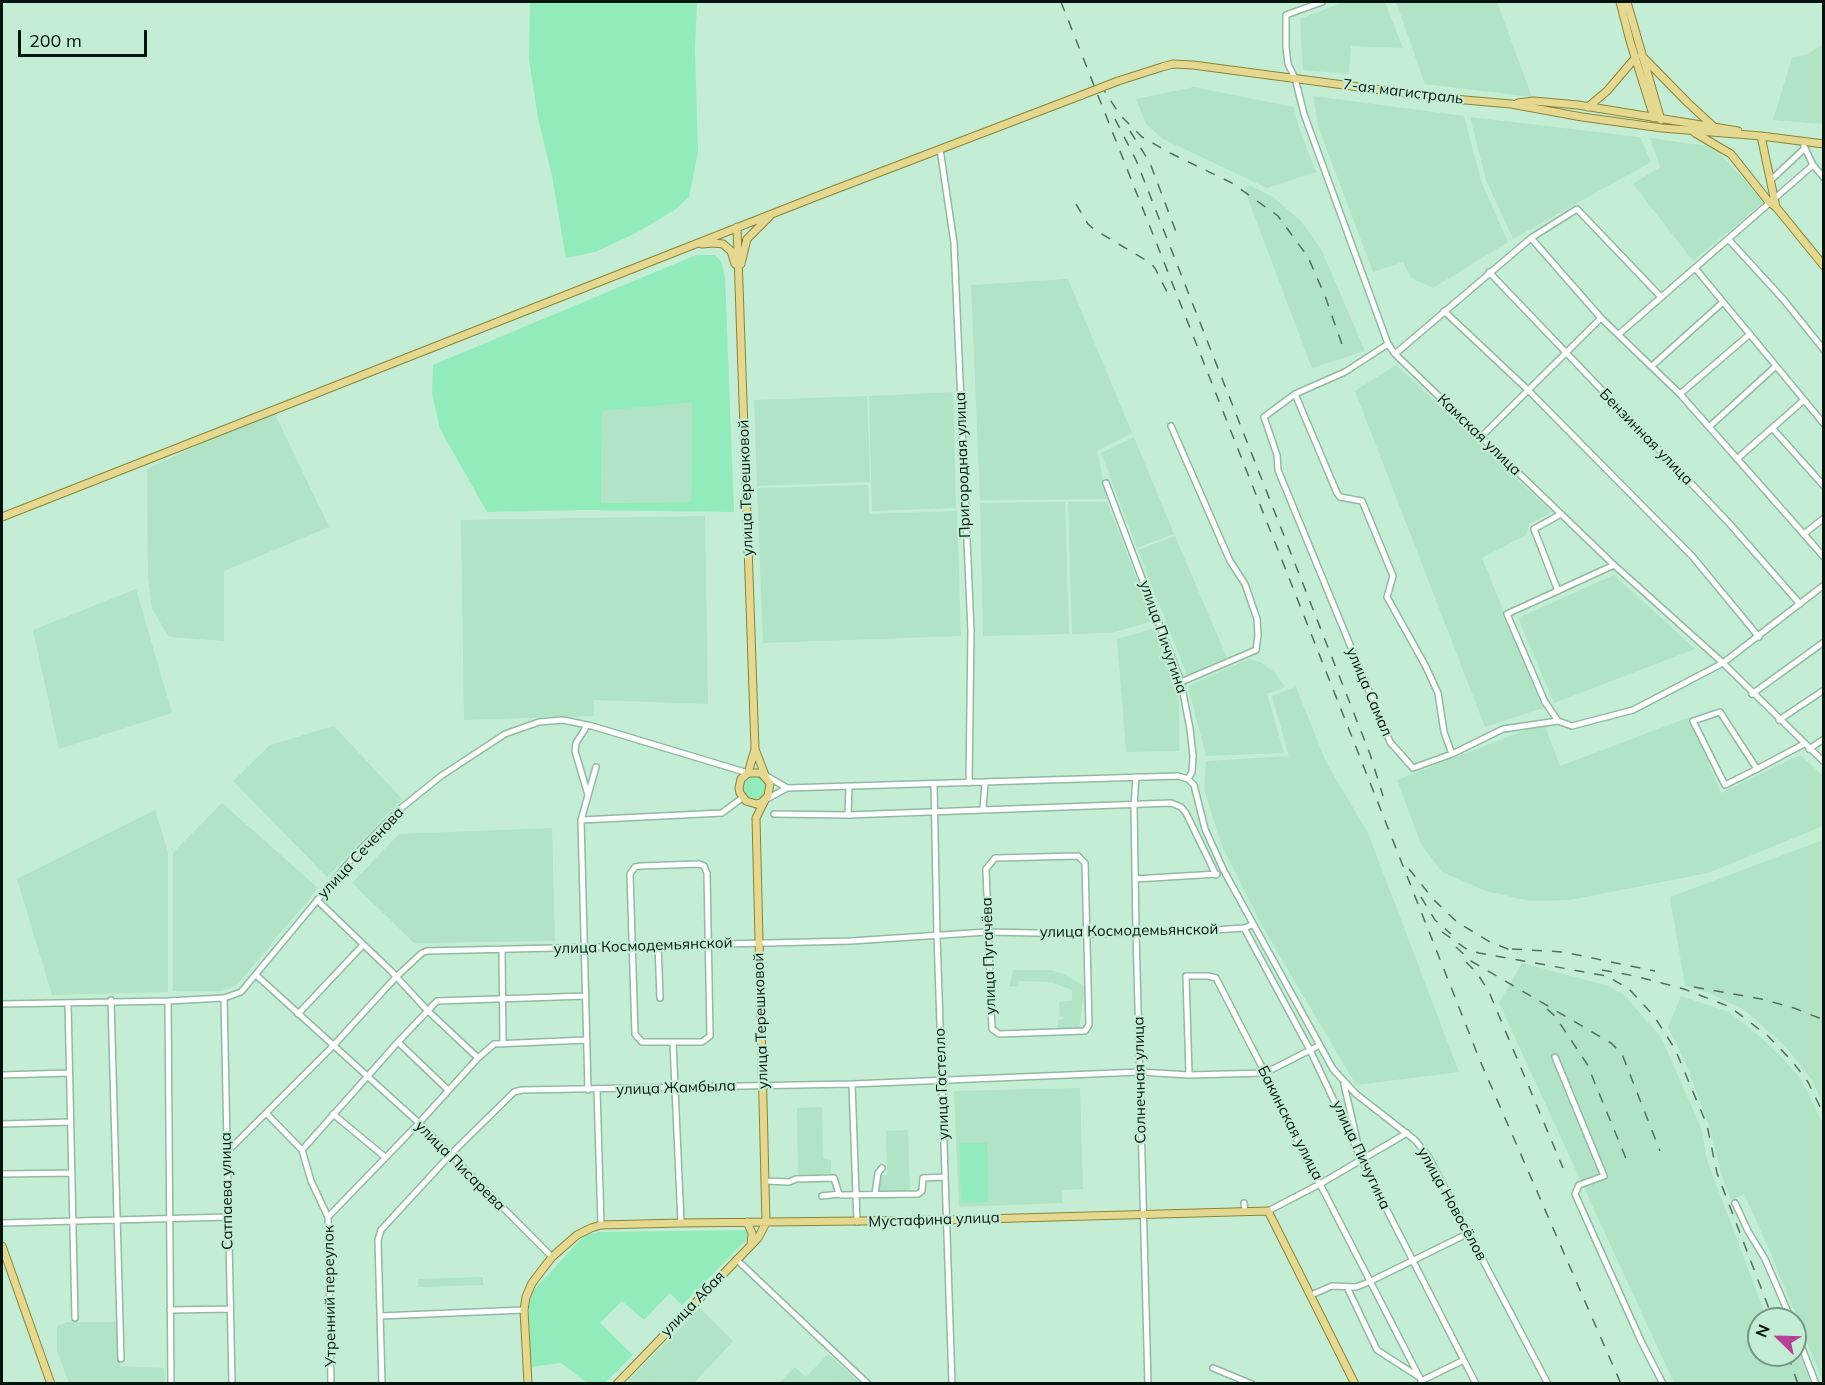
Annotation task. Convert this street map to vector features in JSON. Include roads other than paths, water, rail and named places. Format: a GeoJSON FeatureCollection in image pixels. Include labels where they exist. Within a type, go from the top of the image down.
{"type":"FeatureCollection","features":[{"type":"Feature","properties":{"kind":"main road"},"geometry":{"type":"LineString","coordinates":[[1620,2],[1639,57],[1657,117],[1658,128]]}},
{"type":"Feature","properties":{"kind":"main road"},"geometry":{"type":"LineString","coordinates":[[1627,2],[1639,57],[1713,126]]}},
{"type":"Feature","properties":{"kind":"main road"},"geometry":{"type":"LineString","coordinates":[[1588,107],[1607,91],[1639,57]]}},
{"type":"Feature","properties":{"kind":"main road","name":"7-ая магистраль"},"geometry":{"type":"LineString","coordinates":[[2,517],[737,227],[1153,69],[1173,64],[1193,65],[1442,98],[1511,104]]}},
{"type":"Feature","properties":{"kind":"main road"},"geometry":{"type":"LineString","coordinates":[[1511,104],[1534,101],[1588,107],[1713,126],[1761,136]]}},
{"type":"Feature","properties":{"kind":"main road"},"geometry":{"type":"LineString","coordinates":[[1511,104],[1658,128],[1761,136],[1824,144]]}},
{"type":"Feature","properties":{"kind":"main road"},"geometry":{"type":"LineString","coordinates":[[1693,131],[1731,154],[1772,200],[1824,266]]}},
{"type":"Feature","properties":{"kind":"main road"},"geometry":{"type":"LineString","coordinates":[[1761,136],[1771,180],[1772,200]]}},
{"type":"Feature","properties":{"kind":"main road"},"geometry":{"type":"LineString","coordinates":[[739,275],[747,239],[772,214]]}},
{"type":"Feature","properties":{"kind":"main road","name":"улица Терешковой"},"geometry":{"type":"LineString","coordinates":[[737,227],[755,749],[748,773],[740,783],[740,793],[756,818]]}},
{"type":"Feature","properties":{"kind":"main road"},"geometry":{"type":"LineString","coordinates":[[693,246],[723,244],[731,251],[739,275]]}},
{"type":"Feature","properties":{"kind":"main road","name":"улица Терешковой"},"geometry":{"type":"LineString","coordinates":[[755,749],[771,787],[756,818],[766,1223]]}},
{"type":"Feature","properties":{"kind":"main road"},"geometry":{"type":"LineString","coordinates":[[748,773],[757,772],[765,775]]}},
{"type":"Feature","properties":{"kind":"main road"},"geometry":{"type":"LineString","coordinates":[[744,800],[756,804],[765,800]]}},
{"type":"Feature","properties":{"kind":"main road","name":"Мустафина улица"},"geometry":{"type":"LineString","coordinates":[[552,1257],[583,1231],[601,1225],[946,1220],[1244,1207],[1268,1210]]}},
{"type":"Feature","properties":{"kind":"main road"},"geometry":{"type":"LineString","coordinates":[[1268,1210],[1355,1383]]}},
{"type":"Feature","properties":{"kind":"main road"},"geometry":{"type":"LineString","coordinates":[[747,1222],[752,1233],[751,1245]]}},
{"type":"Feature","properties":{"kind":"main road","name":"улица Абая"},"geometry":{"type":"LineString","coordinates":[[616,1383],[751,1245],[763,1231],[766,1223]]}},
{"type":"Feature","properties":{"kind":"main road"},"geometry":{"type":"LineString","coordinates":[[2,1246],[51,1383]]}},
{"type":"Feature","properties":{"kind":"main road"},"geometry":{"type":"LineString","coordinates":[[528,1383],[526,1297],[532,1283],[552,1257]]}},
{"type":"Feature","properties":{"kind":"street","name":"Камская улица"},"geometry":{"type":"LineString","coordinates":[[1322,2],[1286,15],[1288,64],[1295,78],[1304,114],[1388,344],[1395,354],[1614,565],[1723,663],[1752,694],[1824,762]]}},
{"type":"Feature","properties":{"kind":"street"},"geometry":{"type":"LineString","coordinates":[[1801,140],[1813,165],[1824,178]]}},
{"type":"Feature","properties":{"kind":"street"},"geometry":{"type":"LineString","coordinates":[[1771,180],[1805,148]]}},
{"type":"Feature","properties":{"kind":"street","name":"Пригородная улица"},"geometry":{"type":"LineString","coordinates":[[940,149],[954,234],[970,631],[969,783]]}},
{"type":"Feature","properties":{"kind":"street"},"geometry":{"type":"LineString","coordinates":[[1619,334],[1813,165]]}},
{"type":"Feature","properties":{"kind":"street"},"geometry":{"type":"LineString","coordinates":[[1395,354],[1531,238],[1577,209],[1661,297]]}},
{"type":"Feature","properties":{"kind":"street"},"geometry":{"type":"LineString","coordinates":[[1531,238],[1601,318],[1680,394],[1824,557]]}},
{"type":"Feature","properties":{"kind":"street"},"geometry":{"type":"LineString","coordinates":[[1729,240],[1783,299],[1824,350]]}},
{"type":"Feature","properties":{"kind":"street"},"geometry":{"type":"LineString","coordinates":[[1695,268],[1824,424]]}},
{"type":"Feature","properties":{"kind":"street","name":"Бензинная улица"},"geometry":{"type":"LineString","coordinates":[[1490,272],[1729,523],[1800,604]]}},
{"type":"Feature","properties":{"kind":"street"},"geometry":{"type":"LineString","coordinates":[[1652,366],[1723,302]]}},
{"type":"Feature","properties":{"kind":"street"},"geometry":{"type":"LineString","coordinates":[[1444,310],[1528,390],[1692,556],[1759,637]]}},
{"type":"Feature","properties":{"kind":"street"},"geometry":{"type":"LineString","coordinates":[[1482,436],[1601,318]]}},
{"type":"Feature","properties":{"kind":"street"},"geometry":{"type":"LineString","coordinates":[[1680,394],[1750,334]]}},
{"type":"Feature","properties":{"kind":"street"},"geometry":{"type":"LineString","coordinates":[[1388,344],[1346,372],[1296,394],[1336,493],[1340,497],[1362,501],[1393,576],[1387,597],[1438,693],[1444,732],[1452,754],[1503,729],[1519,725],[1557,721],[1572,726],[1633,710],[1723,663],[1824,585]]}},
{"type":"Feature","properties":{"kind":"street"},"geometry":{"type":"LineString","coordinates":[[1709,427],[1776,366]]}},
{"type":"Feature","properties":{"kind":"street","name":"улица Самал"},"geometry":{"type":"LineString","coordinates":[[1296,394],[1264,417],[1277,455],[1278,470],[1390,742],[1413,768],[1452,754]]}},
{"type":"Feature","properties":{"kind":"street"},"geometry":{"type":"LineString","coordinates":[[1738,458],[1804,400]]}},
{"type":"Feature","properties":{"kind":"street"},"geometry":{"type":"LineString","coordinates":[[1171,426],[1230,561],[1245,584],[1257,619],[1258,635],[1256,650],[1181,682]]}},
{"type":"Feature","properties":{"kind":"street"},"geometry":{"type":"LineString","coordinates":[[1773,429],[1824,486]]}},
{"type":"Feature","properties":{"kind":"street","name":"улица Пичугина"},"geometry":{"type":"LineString","coordinates":[[1106,483],[1181,682],[1193,756],[1192,772],[1188,779]]}},
{"type":"Feature","properties":{"kind":"street"},"geometry":{"type":"LineString","coordinates":[[1558,591],[1534,529],[1561,514]]}},
{"type":"Feature","properties":{"kind":"street"},"geometry":{"type":"LineString","coordinates":[[1804,534],[1824,518]]}},
{"type":"Feature","properties":{"kind":"street"},"geometry":{"type":"LineString","coordinates":[[1557,721],[1545,702],[1507,614],[1614,565]]}},
{"type":"Feature","properties":{"kind":"street"},"geometry":{"type":"LineString","coordinates":[[1752,694],[1824,642]]}},
{"type":"Feature","properties":{"kind":"street"},"geometry":{"type":"LineString","coordinates":[[1779,720],[1824,690]]}},
{"type":"Feature","properties":{"kind":"street"},"geometry":{"type":"LineString","coordinates":[[1756,769],[1720,712],[1693,721],[1725,784],[1824,739]]}},
{"type":"Feature","properties":{"kind":"street","name":"улица Сеченова"},"geometry":{"type":"LineString","coordinates":[[2,1004],[111,1000],[168,1001],[224,998],[241,992],[355,855],[400,809],[441,776],[505,734],[539,722],[563,720],[586,724],[731,769]]}},
{"type":"Feature","properties":{"kind":"street"},"geometry":{"type":"LineString","coordinates":[[586,724],[576,743],[575,751],[588,797]]}},
{"type":"Feature","properties":{"kind":"street"},"geometry":{"type":"LineString","coordinates":[[588,1090],[581,820],[596,767]]}},
{"type":"Feature","properties":{"kind":"street"},"geometry":{"type":"LineString","coordinates":[[731,769],[748,773]]}},
{"type":"Feature","properties":{"kind":"street"},"geometry":{"type":"LineString","coordinates":[[731,769],[740,783]]}},
{"type":"Feature","properties":{"kind":"street"},"geometry":{"type":"LineString","coordinates":[[765,775],[788,788]]}},
{"type":"Feature","properties":{"kind":"street"},"geometry":{"type":"LineString","coordinates":[[765,800],[788,788],[1178,776],[1188,779],[1194,785],[1207,833],[1252,925]]}},
{"type":"Feature","properties":{"kind":"street","name":"Солнечная улица"},"geometry":{"type":"LineString","coordinates":[[1136,777],[1134,806],[1136,932],[1148,1383]]}},
{"type":"Feature","properties":{"kind":"street"},"geometry":{"type":"LineString","coordinates":[[983,809],[985,783]]}},
{"type":"Feature","properties":{"kind":"street","name":"улица Гастелло"},"geometry":{"type":"LineString","coordinates":[[934,784],[952,1383]]}},
{"type":"Feature","properties":{"kind":"street"},"geometry":{"type":"LineString","coordinates":[[848,815],[849,786]]}},
{"type":"Feature","properties":{"kind":"street"},"geometry":{"type":"LineString","coordinates":[[581,820],[722,813],[744,800]]}},
{"type":"Feature","properties":{"kind":"street"},"geometry":{"type":"LineString","coordinates":[[774,814],[848,815],[1171,803],[1181,807],[1216,875]]}},
{"type":"Feature","properties":{"kind":"street"},"geometry":{"type":"LineString","coordinates":[[1198,837],[1207,833]]}},
{"type":"Feature","properties":{"kind":"street","name":"улица Пугачёва"},"geometry":{"type":"LineString","coordinates":[[1078,856],[1085,863],[1087,934],[1089,1025],[1085,1031],[999,1034],[992,1029],[986,869],[995,858],[1078,856]]}},
{"type":"Feature","properties":{"kind":"street"},"geometry":{"type":"LineString","coordinates":[[699,864],[704,866],[707,873],[710,943],[710,1036],[702,1042],[673,1043],[645,1043],[636,1038],[630,874],[635,867],[699,864]]}},
{"type":"Feature","properties":{"kind":"street"},"geometry":{"type":"LineString","coordinates":[[1135,879],[1216,875],[1224,871]]}},
{"type":"Feature","properties":{"kind":"street"},"geometry":{"type":"LineString","coordinates":[[317,900],[478,1058]]}},
{"type":"Feature","properties":{"kind":"street","name":"улица Космодемьянской"},"geometry":{"type":"LineString","coordinates":[[226,1153],[267,1114],[422,952],[850,941],[987,932],[1087,934],[1244,928],[1252,925]]}},
{"type":"Feature","properties":{"kind":"street","name":"улица Новосёлов"},"geometry":{"type":"LineString","coordinates":[[1252,925],[1332,1069],[1343,1082],[1407,1133],[1428,1156],[1548,1383]]}},
{"type":"Feature","properties":{"kind":"street","name":"улица Пичугина"},"geometry":{"type":"LineString","coordinates":[[1244,928],[1310,1050],[1476,1383]]}},
{"type":"Feature","properties":{"kind":"street"},"geometry":{"type":"LineString","coordinates":[[298,1014],[363,945]]}},
{"type":"Feature","properties":{"kind":"street"},"geometry":{"type":"LineString","coordinates":[[658,945],[660,998]]}},
{"type":"Feature","properties":{"kind":"street"},"geometry":{"type":"LineString","coordinates":[[502,949],[503,1044]]}},
{"type":"Feature","properties":{"kind":"street","name":"улица Писарева"},"geometry":{"type":"LineString","coordinates":[[256,975],[419,1123],[552,1257]]}},
{"type":"Feature","properties":{"kind":"street","name":"Бакинская улица"},"geometry":{"type":"LineString","coordinates":[[1189,1075],[1186,976],[1208,976],[1216,978],[1310,1168],[1421,1381]]}},
{"type":"Feature","properties":{"kind":"street"},"geometry":{"type":"LineString","coordinates":[[302,1150],[366,1076],[437,1001],[586,996]]}},
{"type":"Feature","properties":{"kind":"street","name":"Сатпаева улица"},"geometry":{"type":"LineString","coordinates":[[224,998],[232,1383]]}},
{"type":"Feature","properties":{"kind":"street"},"geometry":{"type":"LineString","coordinates":[[111,1000],[121,1359]]}},
{"type":"Feature","properties":{"kind":"street"},"geometry":{"type":"LineString","coordinates":[[168,1001],[171,1383]]}},
{"type":"Feature","properties":{"kind":"street"},"geometry":{"type":"LineString","coordinates":[[68,1003],[75,1318]]}},
{"type":"Feature","properties":{"kind":"street","name":"Утренний переулок"},"geometry":{"type":"LineString","coordinates":[[331,1383],[328,1216],[494,1044],[587,1040]]}},
{"type":"Feature","properties":{"kind":"street"},"geometry":{"type":"LineString","coordinates":[[398,1042],[448,1090]]}},
{"type":"Feature","properties":{"kind":"street"},"geometry":{"type":"LineString","coordinates":[[673,1043],[681,1223]]}},
{"type":"Feature","properties":{"kind":"street","name":"улица Жамбыла"},"geometry":{"type":"LineString","coordinates":[[382,1383],[378,1240],[381,1230],[451,1154],[514,1092],[522,1090],[852,1084],[1140,1072],[1189,1075],[1265,1073],[1320,1046]]}},
{"type":"Feature","properties":{"kind":"street"},"geometry":{"type":"LineString","coordinates":[[1555,1057],[1604,1176],[1579,1185],[1575,1194],[1641,1341],[1663,1383]]}},
{"type":"Feature","properties":{"kind":"street"},"geometry":{"type":"LineString","coordinates":[[2,1075],[69,1073]]}},
{"type":"Feature","properties":{"kind":"street"},"geometry":{"type":"LineString","coordinates":[[1343,1082],[1362,1158]]}},
{"type":"Feature","properties":{"kind":"street"},"geometry":{"type":"LineString","coordinates":[[852,1084],[857,1222]]}},
{"type":"Feature","properties":{"kind":"street"},"geometry":{"type":"LineString","coordinates":[[597,1090],[601,1225]]}},
{"type":"Feature","properties":{"kind":"street"},"geometry":{"type":"LineString","coordinates":[[267,1114],[302,1150],[310,1181],[328,1216]]}},
{"type":"Feature","properties":{"kind":"street"},"geometry":{"type":"LineString","coordinates":[[333,1114],[385,1157]]}},
{"type":"Feature","properties":{"kind":"street"},"geometry":{"type":"LineString","coordinates":[[2,1124],[70,1122]]}},
{"type":"Feature","properties":{"kind":"street","name":"Мустафина улица"},"geometry":{"type":"LineString","coordinates":[[1268,1210],[1320,1184],[1407,1133]]}},
{"type":"Feature","properties":{"kind":"street"},"geometry":{"type":"LineString","coordinates":[[875,1194],[878,1173],[882,1168]]}},
{"type":"Feature","properties":{"kind":"street"},"geometry":{"type":"LineString","coordinates":[[2,1174],[72,1173]]}},
{"type":"Feature","properties":{"kind":"street"},"geometry":{"type":"LineString","coordinates":[[822,1196],[920,1194],[922,1178],[945,1177]]}},
{"type":"Feature","properties":{"kind":"street"},"geometry":{"type":"LineString","coordinates":[[765,1181],[789,1182],[796,1179],[834,1178],[839,1194]]}},
{"type":"Feature","properties":{"kind":"street"},"geometry":{"type":"LineString","coordinates":[[1735,1203],[1765,1259],[1786,1307]]}},
{"type":"Feature","properties":{"kind":"street"},"geometry":{"type":"LineString","coordinates":[[2,1223],[228,1217]]}},
{"type":"Feature","properties":{"kind":"street"},"geometry":{"type":"LineString","coordinates":[[1311,1294],[1332,1286],[1356,1287],[1369,1282],[1469,1233]]}},
{"type":"Feature","properties":{"kind":"street"},"geometry":{"type":"LineString","coordinates":[[736,1259],[868,1383]]}},
{"type":"Feature","properties":{"kind":"street"},"geometry":{"type":"LineString","coordinates":[[1347,1287],[1377,1350],[1421,1381],[1464,1360]]}},
{"type":"Feature","properties":{"kind":"street"},"geometry":{"type":"LineString","coordinates":[[170,1310],[230,1309]]}},
{"type":"Feature","properties":{"kind":"street"},"geometry":{"type":"LineString","coordinates":[[380,1316],[525,1310]]}},
{"type":"Feature","properties":{"kind":"street"},"geometry":{"type":"LineString","coordinates":[[1807,1360],[1816,1383]]}},
{"type":"Feature","properties":{"kind":"street"},"geometry":{"type":"LineString","coordinates":[[1214,1368],[1252,1383]]}},
{"type":"Feature","properties":{"kind":"railway"},"geometry":{"type":"LineString","coordinates":[[1061,2],[1481,1063],[1621,1384]]}},
{"type":"Feature","properties":{"kind":"railway"},"geometry":{"type":"LineString","coordinates":[[1100,84],[1120,115],[1142,137],[1232,183],[1278,216],[1308,257],[1325,296],[1345,353]]}},
{"type":"Feature","properties":{"kind":"railway"},"geometry":{"type":"LineString","coordinates":[[1115,119],[1136,160],[1370,754],[1383,796]]}},
{"type":"Feature","properties":{"kind":"railway"},"geometry":{"type":"LineString","coordinates":[[1130,131],[1150,163],[1178,237]]}},
{"type":"Feature","properties":{"kind":"railway"},"geometry":{"type":"LineString","coordinates":[[1076,204],[1088,224],[1095,230],[1149,262],[1155,268],[1167,292]]}},
{"type":"Feature","properties":{"kind":"railway"},"geometry":{"type":"LineString","coordinates":[[1409,869],[1434,900],[1457,922],[1490,942],[1518,953]]}},
{"type":"Feature","properties":{"kind":"railway"},"geometry":{"type":"LineString","coordinates":[[1421,897],[1435,920],[1451,934]]}},
{"type":"Feature","properties":{"kind":"railway"},"geometry":{"type":"LineString","coordinates":[[1442,932],[1468,950],[1479,953],[1607,976],[1629,989],[1654,1016],[1675,1049],[1707,1125],[1717,1173],[1768,1307]]}},
{"type":"Feature","properties":{"kind":"railway"},"geometry":{"type":"LineString","coordinates":[[1456,947],[1471,961],[1611,1043],[1622,1054],[1660,1151]]}},
{"type":"Feature","properties":{"kind":"railway"},"geometry":{"type":"LineString","coordinates":[[1512,949],[1563,952],[1655,971]]}},
{"type":"Feature","properties":{"kind":"railway"},"geometry":{"type":"LineString","coordinates":[[1466,962],[1477,973],[1489,992],[1563,1168]]}},
{"type":"Feature","properties":{"kind":"railway"},"geometry":{"type":"LineString","coordinates":[[1602,970],[1684,989],[1730,1007],[1768,1036],[1792,1061],[1808,1082],[1824,1115]]}},
{"type":"Feature","properties":{"kind":"railway"},"geometry":{"type":"LineString","coordinates":[[1694,987],[1761,999],[1794,1008],[1824,1020]]}},
{"type":"Feature","properties":{"kind":"railway"},"geometry":{"type":"LineString","coordinates":[[1547,1009],[1555,1016],[1587,1064],[1627,1161]]}},
{"type":"Feature","properties":{"kind":"railway"},"geometry":{"type":"LineString","coordinates":[[1792,1367],[1798,1384]]}}]}
